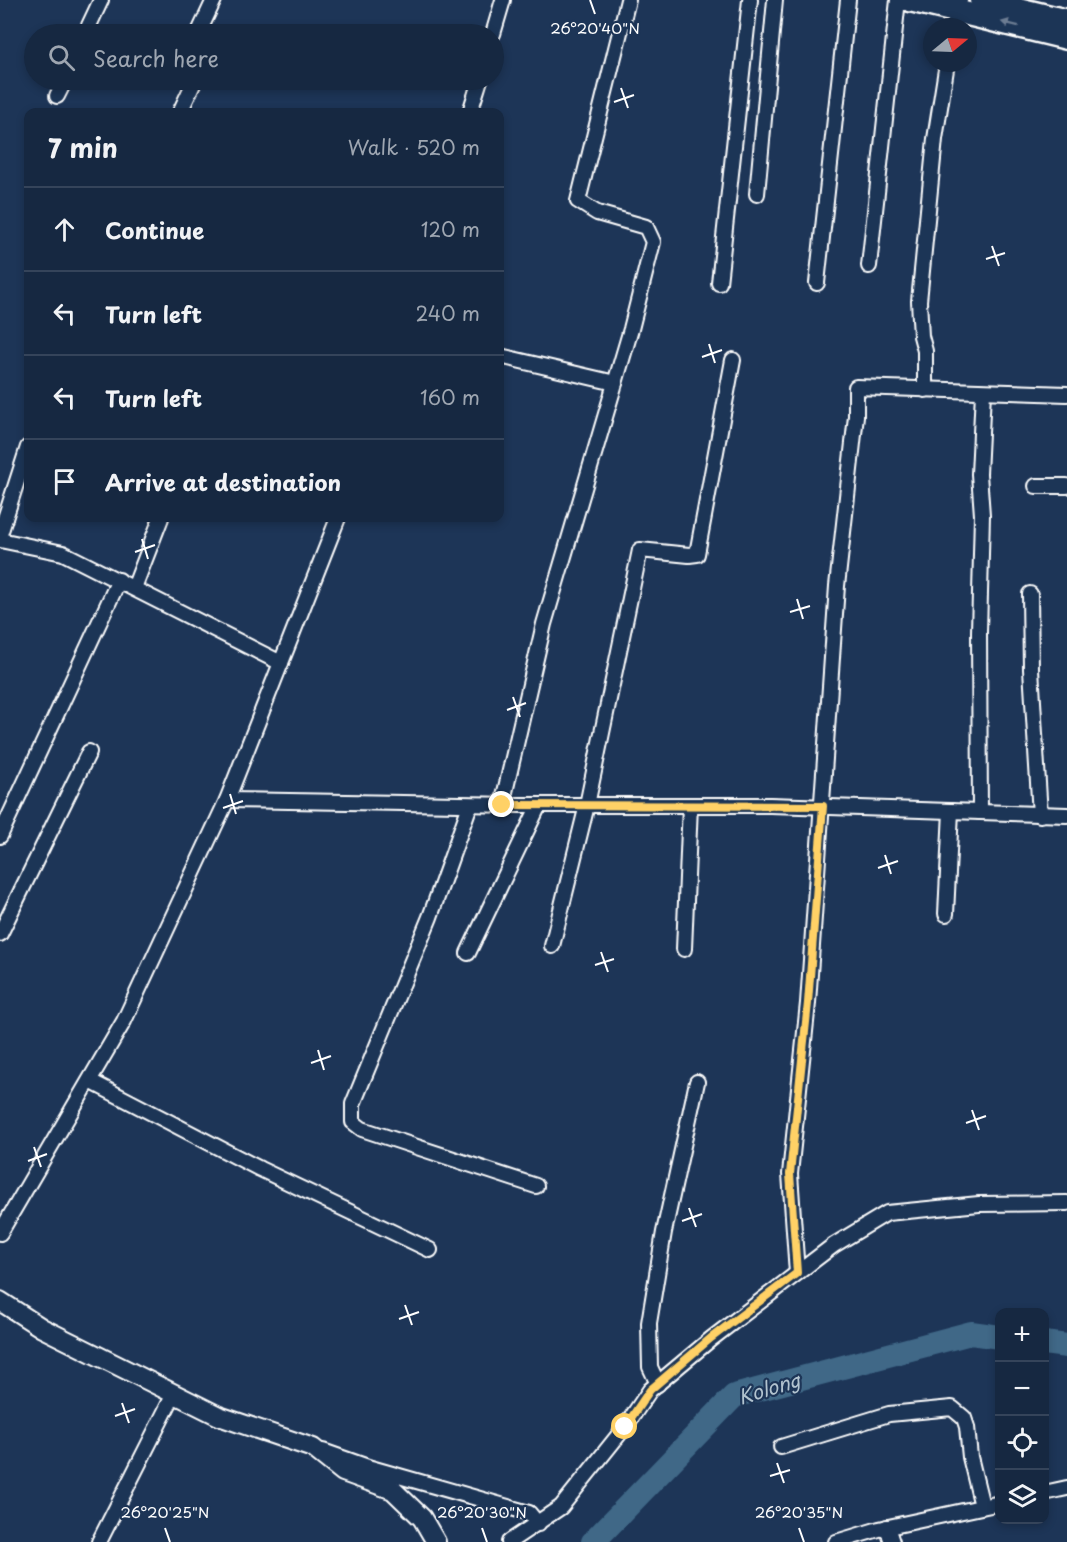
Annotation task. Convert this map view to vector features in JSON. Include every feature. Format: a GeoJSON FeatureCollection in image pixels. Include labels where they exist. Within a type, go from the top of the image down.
{"type":"FeatureCollection","features":[{"type":"Feature","properties":{"kind":"main road"},"geometry":{"type":"LineString","coordinates":[[910,0],[1067,38]]}},
{"type":"Feature","properties":{"kind":"main road"},"geometry":{"type":"LineString","coordinates":[[981,0],[1067,21]]}},
{"type":"Feature","properties":{"kind":"street"},"geometry":{"type":"LineString","coordinates":[[90,24],[101,0]]}},
{"type":"Feature","properties":{"kind":"street"},"geometry":{"type":"LineString","coordinates":[[203,24],[214,0]]}},
{"type":"Feature","properties":{"kind":"street"},"geometry":{"type":"LineString","coordinates":[[496,24],[503,0]]}},
{"type":"Feature","properties":{"kind":"street"},"geometry":{"type":"LineString","coordinates":[[502,805],[544,624],[615,383],[653,242],[646,227],[597,213],[578,201],[584,168],[628,0]]}},
{"type":"Feature","properties":{"kind":"street"},"geometry":{"type":"LineString","coordinates":[[718,283],[750,0]]}},
{"type":"Feature","properties":{"kind":"street"},"geometry":{"type":"LineString","coordinates":[[757,194],[775,0]]}},
{"type":"Feature","properties":{"kind":"street"},"geometry":{"type":"LineString","coordinates":[[816,283],[848,0]]}},
{"type":"Feature","properties":{"kind":"street"},"geometry":{"type":"LineString","coordinates":[[869,266],[898,0]]}},
{"type":"Feature","properties":{"kind":"street"},"geometry":{"type":"LineString","coordinates":[[924,390],[925,351],[921,336],[919,301],[935,139],[946,72]]}},
{"type":"Feature","properties":{"kind":"street"},"geometry":{"type":"LineString","coordinates":[[57,96],[60,90]]}},
{"type":"Feature","properties":{"kind":"street"},"geometry":{"type":"LineString","coordinates":[[182,108],[190,90]]}},
{"type":"Feature","properties":{"kind":"street"},"geometry":{"type":"LineString","coordinates":[[471,108],[477,90]]}},
{"type":"Feature","properties":{"kind":"street"},"geometry":{"type":"LineString","coordinates":[[504,357],[615,383]]}},
{"type":"Feature","properties":{"kind":"street"},"geometry":{"type":"LineString","coordinates":[[552,946],[587,805],[640,550],[697,554],[733,360]]}},
{"type":"Feature","properties":{"kind":"street"},"geometry":{"type":"LineString","coordinates":[[797,1273],[790,1174],[808,1003],[837,586],[856,416],[856,387],[1067,394]]}},
{"type":"Feature","properties":{"kind":"street"},"geometry":{"type":"LineString","coordinates":[[980,812],[982,515],[979,474],[983,392]]}},
{"type":"Feature","properties":{"kind":"street"},"geometry":{"type":"LineString","coordinates":[[0,534],[24,459]]}},
{"type":"Feature","properties":{"kind":"street"},"geometry":{"type":"LineString","coordinates":[[1036,486],[1067,486]]}},
{"type":"Feature","properties":{"kind":"street"},"geometry":{"type":"LineString","coordinates":[[134,588],[159,522]]}},
{"type":"Feature","properties":{"kind":"street"},"geometry":{"type":"LineString","coordinates":[[0,1233],[124,1021],[227,800],[336,522]]}},
{"type":"Feature","properties":{"kind":"street"},"geometry":{"type":"LineString","coordinates":[[0,540],[63,553],[281,663]]}},
{"type":"Feature","properties":{"kind":"street"},"geometry":{"type":"LineString","coordinates":[[0,837],[119,580]]}},
{"type":"Feature","properties":{"kind":"street"},"geometry":{"type":"LineString","coordinates":[[1030,594],[1031,669],[1040,815]]}},
{"type":"Feature","properties":{"kind":"street"},"geometry":{"type":"LineString","coordinates":[[0,934],[89,752]]}},
{"type":"Feature","properties":{"kind":"street"},"geometry":{"type":"LineString","coordinates":[[227,800],[470,805],[823,806],[1067,815]]}},
{"type":"Feature","properties":{"kind":"street"},"geometry":{"type":"LineString","coordinates":[[470,805],[430,918],[353,1104],[353,1122],[362,1129],[536,1186]]}},
{"type":"Feature","properties":{"kind":"street"},"geometry":{"type":"LineString","coordinates":[[468,953],[539,805]]}},
{"type":"Feature","properties":{"kind":"street"},"geometry":{"type":"LineString","coordinates":[[684,949],[690,805]]}},
{"type":"Feature","properties":{"kind":"street"},"geometry":{"type":"LineString","coordinates":[[946,914],[951,811]]}},
{"type":"Feature","properties":{"kind":"street"},"geometry":{"type":"LineString","coordinates":[[90,1081],[260,1169],[430,1250]]}},
{"type":"Feature","properties":{"kind":"street"},"geometry":{"type":"LineString","coordinates":[[658,1384],[650,1367],[649,1323],[664,1232],[697,1082]]}},
{"type":"Feature","properties":{"kind":"street"},"geometry":{"type":"LineString","coordinates":[[510,1542],[561,1507],[658,1384],[711,1338],[834,1245],[887,1214],[979,1204],[1067,1203]]}},
{"type":"Feature","properties":{"kind":"street"},"geometry":{"type":"LineString","coordinates":[[2,1308],[219,1416],[371,1468],[529,1513],[538,1524]]}},
{"type":"Feature","properties":{"kind":"street"},"geometry":{"type":"LineString","coordinates":[[99,1542],[174,1394]]}},
{"type":"Feature","properties":{"kind":"street"},"geometry":{"type":"LineString","coordinates":[[780,1447],[889,1414],[952,1408],[964,1418],[967,1427],[970,1457],[982,1506]]}},
{"type":"Feature","properties":{"kind":"street"},"geometry":{"type":"LineString","coordinates":[[313,1448],[343,1472],[393,1490],[422,1518],[436,1542]]}},
{"type":"Feature","properties":{"kind":"street"},"geometry":{"type":"LineString","coordinates":[[1049,1492],[1067,1488]]}},
{"type":"Feature","properties":{"kind":"street"},"geometry":{"type":"LineString","coordinates":[[836,1542],[887,1527],[995,1504]]}},
{"type":"Feature","properties":{"kind":"street"},"geometry":{"type":"LineString","coordinates":[[887,1527],[892,1542]]}},
{"type":"Feature","properties":{"kind":"waterway","name":"Kolong"},"geometry":{"type":"LineString","coordinates":[[593,1542],[734,1396],[971,1333],[995,1336]]}},
{"type":"Feature","properties":{"kind":"waterway","name":"Kolong"},"geometry":{"type":"LineString","coordinates":[[1049,1344],[1067,1346]]}},
{"type":"Feature","properties":{"kind":"route"},"geometry":{"type":"LineString","coordinates":[[502,805],[823,806],[808,1003],[790,1174],[797,1273],[711,1338],[650,1390],[625,1427]]}}]}
